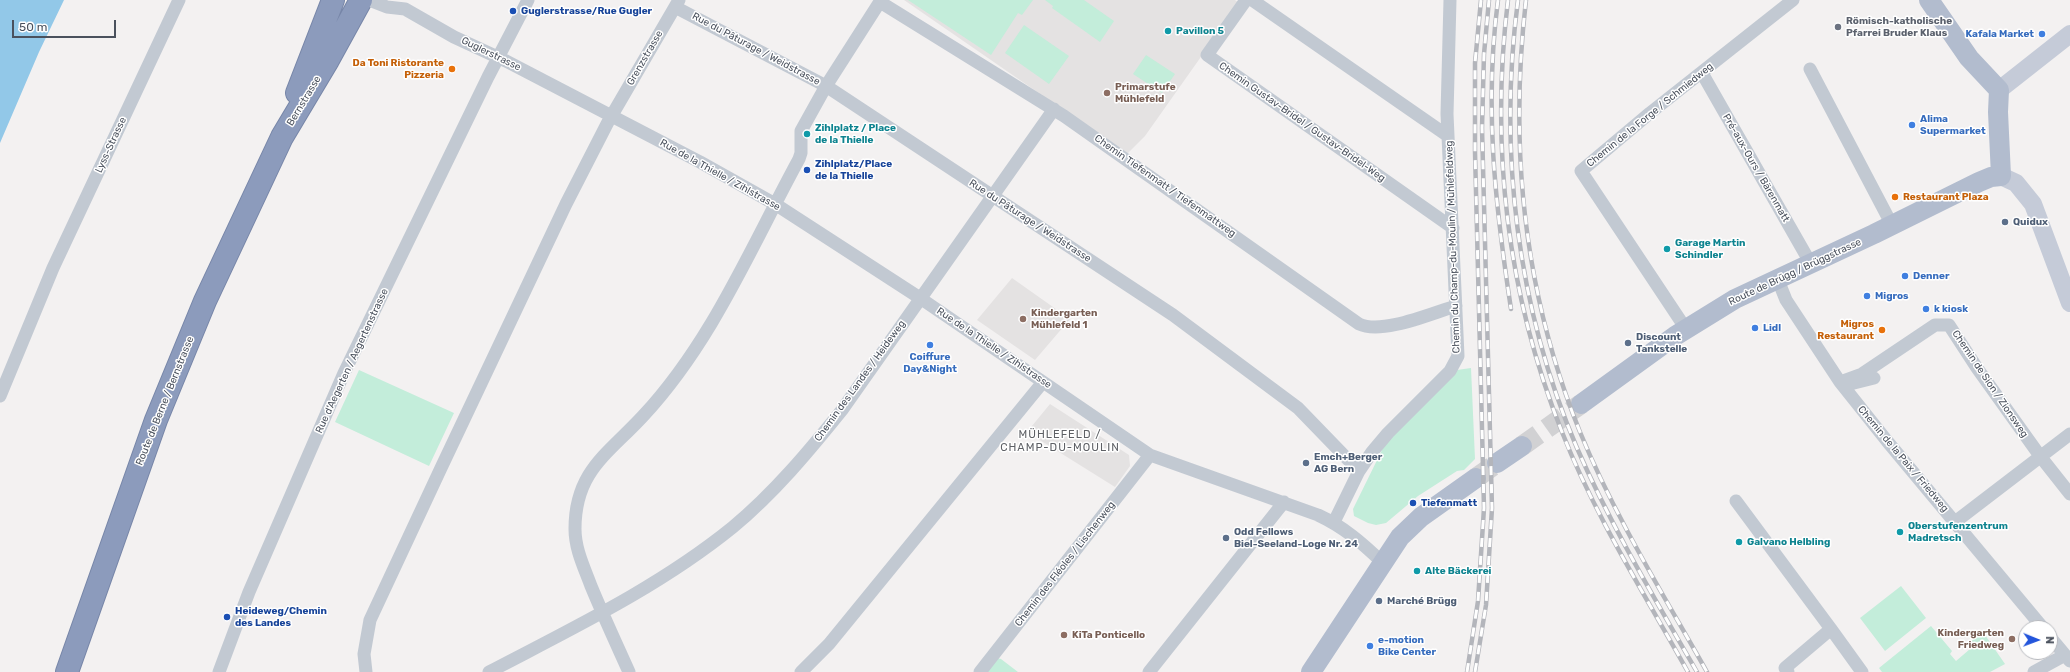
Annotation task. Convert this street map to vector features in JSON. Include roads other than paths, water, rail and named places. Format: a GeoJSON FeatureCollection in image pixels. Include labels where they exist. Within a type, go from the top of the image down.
{"type":"FeatureCollection","features":[{"type":"Feature","properties":{"kind":"highway","name":"Bernstrasse"},"geometry":{"type":"LineString","coordinates":[[282,137],[333,0]]}},
{"type":"Feature","properties":{"kind":"highway","name":"Bernstrasse"},"geometry":{"type":"LineString","coordinates":[[282,137],[317,79],[361,0]]}},
{"type":"Feature","properties":{"kind":"highway","name":"Route de Berne / Bernstrasse"},"geometry":{"type":"LineString","coordinates":[[67,672],[158,414],[220,267],[282,137]]}},
{"type":"Feature","properties":{"kind":"main road"},"geometry":{"type":"LineString","coordinates":[[1929,0],[1969,58],[1999,90],[1998,112],[2002,176],[2016,183],[2033,204],[2070,303]]}},
{"type":"Feature","properties":{"kind":"main road"},"geometry":{"type":"LineString","coordinates":[[1999,90],[2070,34]]}},
{"type":"Feature","properties":{"kind":"main road","name":"Route de Brügg / Brüggstrasse"},"geometry":{"type":"LineString","coordinates":[[1581,404],[1686,329],[1734,299],[1778,280],[1979,182],[1991,177],[2002,176]]}},
{"type":"Feature","properties":{"kind":"main road"},"geometry":{"type":"LineString","coordinates":[[1497,463],[1522,446]]}},
{"type":"Feature","properties":{"kind":"main road"},"geometry":{"type":"LineString","coordinates":[[1311,672],[1329,647],[1382,562],[1408,528],[1476,478]]}},
{"type":"Feature","properties":{"kind":"street","name":"Lyss-Strasse"},"geometry":{"type":"LineString","coordinates":[[0,396],[44,289],[179,0]]}},
{"type":"Feature","properties":{"kind":"street","name":"Guglerstrasse"},"geometry":{"type":"LineString","coordinates":[[369,0],[387,7],[405,9],[454,37],[499,58],[611,116]]}},
{"type":"Feature","properties":{"kind":"street","name":"Rue d'Aegerten / Aegertenstrasse"},"geometry":{"type":"LineString","coordinates":[[220,672],[249,592],[344,373],[528,0]]}},
{"type":"Feature","properties":{"kind":"street","name":"Chemin Gustav-Bridel / Gustav-Bridel-Weg"},"geometry":{"type":"LineString","coordinates":[[1246,0],[1208,55],[1453,228]]}},
{"type":"Feature","properties":{"kind":"street"},"geometry":{"type":"LineString","coordinates":[[1252,0],[1448,136]]}},
{"type":"Feature","properties":{"kind":"street","name":"Chemin du Champ-du-Moulin / Mühlefeldweg"},"geometry":{"type":"LineString","coordinates":[[1334,522],[1359,471],[1388,433],[1454,366],[1458,352],[1448,136],[1447,60],[1450,0]]}},
{"type":"Feature","properties":{"kind":"street","name":"Chemin de la Forge / Schmiedweg"},"geometry":{"type":"LineString","coordinates":[[1686,329],[1581,171],[1793,0]]}},
{"type":"Feature","properties":{"kind":"street"},"geometry":{"type":"LineString","coordinates":[[629,672],[602,613],[579,556],[576,543],[576,515],[582,487],[596,462],[643,416],[689,359],[717,316],[799,159],[802,131],[826,86],[880,1]]}},
{"type":"Feature","properties":{"kind":"street","name":"Chemin Tiefenmatt / Tiefenmattweg"},"geometry":{"type":"LineString","coordinates":[[880,1],[1054,109],[1359,324],[1368,328],[1381,328],[1456,306]]}},
{"type":"Feature","properties":{"kind":"street","name":"Rue du Pâturage / Weidstrasse"},"geometry":{"type":"LineString","coordinates":[[677,3],[826,86],[1173,315],[1298,408],[1359,471]]}},
{"type":"Feature","properties":{"kind":"street","name":"Grenzstrasse"},"geometry":{"type":"LineString","coordinates":[[366,672],[364,654],[370,620],[559,218],[611,116],[677,3]]}},
{"type":"Feature","properties":{"kind":"street"},"geometry":{"type":"LineString","coordinates":[[1810,69],[1892,225]]}},
{"type":"Feature","properties":{"kind":"street","name":"Pré-aux-Ours / Bärenmatt"},"geometry":{"type":"LineString","coordinates":[[1702,73],[1811,264]]}},
{"type":"Feature","properties":{"kind":"street","name":"Chemin des Landes / Heideweg"},"geometry":{"type":"LineString","coordinates":[[489,672],[602,613],[674,571],[733,527],[769,494],[808,452],[842,410],[1054,109]]}},
{"type":"Feature","properties":{"kind":"street","name":"Rue de la Thielle / Zihlstrasse"},"geometry":{"type":"LineString","coordinates":[[611,116],[776,204],[920,298],[1150,455],[1284,502],[1334,522],[1352,535],[1382,562]]}},
{"type":"Feature","properties":{"kind":"street","name":"Chemin de la Paix / Friedweg"},"geometry":{"type":"LineString","coordinates":[[1778,280],[1786,300],[1840,382],[2035,620]]}},
{"type":"Feature","properties":{"kind":"street","name":"Chemin de Sion / Zionsweg"},"geometry":{"type":"LineString","coordinates":[[1840,382],[1862,374],[1927,329],[1935,325],[1946,324],[1954,330],[1977,368],[2040,456],[2070,494]]}},
{"type":"Feature","properties":{"kind":"street"},"geometry":{"type":"LineString","coordinates":[[1840,382],[1858,383],[1874,378]]}},
{"type":"Feature","properties":{"kind":"street"},"geometry":{"type":"LineString","coordinates":[[802,672],[829,644],[1043,382]]}},
{"type":"Feature","properties":{"kind":"street"},"geometry":{"type":"LineString","coordinates":[[1955,522],[2070,434]]}},
{"type":"Feature","properties":{"kind":"street","name":"Chemin des Fléoles / Lischenweg"},"geometry":{"type":"LineString","coordinates":[[980,672],[1150,455]]}},
{"type":"Feature","properties":{"kind":"street"},"geometry":{"type":"LineString","coordinates":[[1736,501],[1862,672]]}},
{"type":"Feature","properties":{"kind":"street"},"geometry":{"type":"LineString","coordinates":[[1149,672],[1284,502]]}},
{"type":"Feature","properties":{"kind":"street"},"geometry":{"type":"LineString","coordinates":[[1788,672],[1785,668],[1831,630]]}},
{"type":"Feature","properties":{"kind":"street"},"geometry":{"type":"LineString","coordinates":[[2034,672],[2068,658],[2058,646]]}},
{"type":"Feature","properties":{"kind":"water"},"geometry":{"type":"Polygon","coordinates":[[[0,0],[64,0],[39,52],[0,143],[0,0]]]}},
{"type":"Feature","properties":{"kind":"tunnel"},"geometry":{"type":"LineString","coordinates":[[1522,446],[1581,404]]}},
{"type":"Feature","properties":{"kind":"tunnel"},"geometry":{"type":"LineString","coordinates":[[1476,478],[1497,463]]}},
{"type":"Feature","properties":{"kind":"railway"},"geometry":{"type":"LineString","coordinates":[[1467,672],[1478,601],[1484,508],[1475,152],[1475,63],[1481,0]]}},
{"type":"Feature","properties":{"kind":"railway"},"geometry":{"type":"LineString","coordinates":[[1475,672],[1486,605],[1492,508],[1482,128],[1484,54],[1489,0]]}},
{"type":"Feature","properties":{"kind":"railway"},"geometry":{"type":"LineString","coordinates":[[1498,0],[1492,78],[1493,155],[1500,231],[1511,309]]}},
{"type":"Feature","properties":{"kind":"railway"},"geometry":{"type":"LineString","coordinates":[[1508,0],[1503,55],[1501,110],[1503,165],[1508,219],[1516,273],[1528,327],[1543,380],[1562,432],[1589,494],[1688,672]]}},
{"type":"Feature","properties":{"kind":"railway"},"geometry":{"type":"LineString","coordinates":[[1518,0],[1512,57],[1510,114],[1512,171],[1518,228],[1527,285],[1540,340],[1556,395],[1590,477],[1634,562],[1697,672]]}},
{"type":"Feature","properties":{"kind":"railway"},"geometry":{"type":"LineString","coordinates":[[1526,0],[1521,55],[1519,110],[1521,165],[1526,219],[1534,273],[1546,327],[1561,380],[1593,463],[1640,554],[1707,672]]}},
{"type":"Feature","properties":{"kind":"place","name":"Guglerstrasse/Rue Gugler"},"geometry":{"type":"Point","coordinates":[513,11]}},
{"type":"Feature","properties":{"kind":"place","name":"Römisch-katholische Pfarrei Bruder Klaus"},"geometry":{"type":"Point","coordinates":[1838,27]}},
{"type":"Feature","properties":{"kind":"place","name":"Pavillon 5"},"geometry":{"type":"Point","coordinates":[1168,31]}},
{"type":"Feature","properties":{"kind":"place","name":"Kafala Market"},"geometry":{"type":"Point","coordinates":[2042,34]}},
{"type":"Feature","properties":{"kind":"place","name":"Da Toni Ristorante Pizzeria"},"geometry":{"type":"Point","coordinates":[452,69]}},
{"type":"Feature","properties":{"kind":"place","name":"Primarstufe Mühlefeld"},"geometry":{"type":"Point","coordinates":[1107,93]}},
{"type":"Feature","properties":{"kind":"place","name":"Alima Supermarket"},"geometry":{"type":"Point","coordinates":[1912,125]}},
{"type":"Feature","properties":{"kind":"place","name":"Zihlplatz / Place de la Thielle"},"geometry":{"type":"Point","coordinates":[807,134]}},
{"type":"Feature","properties":{"kind":"place","name":"Zihlplatz/Place de la Thielle"},"geometry":{"type":"Point","coordinates":[807,170]}},
{"type":"Feature","properties":{"kind":"place","name":"Restaurant Plaza"},"geometry":{"type":"Point","coordinates":[1895,197]}},
{"type":"Feature","properties":{"kind":"place","name":"Quidux"},"geometry":{"type":"Point","coordinates":[2005,222]}},
{"type":"Feature","properties":{"kind":"place","name":"Garage Martin Schindler"},"geometry":{"type":"Point","coordinates":[1667,249]}},
{"type":"Feature","properties":{"kind":"place","name":"Denner"},"geometry":{"type":"Point","coordinates":[1905,276]}},
{"type":"Feature","properties":{"kind":"place","name":"Migros"},"geometry":{"type":"Point","coordinates":[1867,296]}},
{"type":"Feature","properties":{"kind":"place","name":"k kiosk"},"geometry":{"type":"Point","coordinates":[1926,309]}},
{"type":"Feature","properties":{"kind":"place","name":"Kindergarten Mühlefeld 1"},"geometry":{"type":"Point","coordinates":[1023,319]}},
{"type":"Feature","properties":{"kind":"place","name":"Lidl"},"geometry":{"type":"Point","coordinates":[1755,328]}},
{"type":"Feature","properties":{"kind":"place","name":"Migros Restaurant"},"geometry":{"type":"Point","coordinates":[1882,330]}},
{"type":"Feature","properties":{"kind":"place","name":"Discount Tankstelle"},"geometry":{"type":"Point","coordinates":[1628,343]}},
{"type":"Feature","properties":{"kind":"place","name":"Coiffure Day&Night"},"geometry":{"type":"Point","coordinates":[930,345]}},
{"type":"Feature","properties":{"kind":"place","name":"Emch+Berger AG Bern"},"geometry":{"type":"Point","coordinates":[1306,463]}},
{"type":"Feature","properties":{"kind":"place","name":"Tiefenmatt"},"geometry":{"type":"Point","coordinates":[1413,503]}},
{"type":"Feature","properties":{"kind":"place","name":"Oberstufenzentrum Madretsch"},"geometry":{"type":"Point","coordinates":[1900,532]}},
{"type":"Feature","properties":{"kind":"place","name":"Odd Fellows Biel-Seeland-Loge Nr. 24"},"geometry":{"type":"Point","coordinates":[1226,538]}},
{"type":"Feature","properties":{"kind":"place","name":"Galvano Helbling"},"geometry":{"type":"Point","coordinates":[1739,542]}},
{"type":"Feature","properties":{"kind":"place","name":"Alte Bäckerei"},"geometry":{"type":"Point","coordinates":[1417,571]}},
{"type":"Feature","properties":{"kind":"place","name":"Marché Brügg"},"geometry":{"type":"Point","coordinates":[1379,601]}},
{"type":"Feature","properties":{"kind":"place","name":"Heideweg/Chemin des Landes"},"geometry":{"type":"Point","coordinates":[227,617]}},
{"type":"Feature","properties":{"kind":"place","name":"KiTa Ponticello"},"geometry":{"type":"Point","coordinates":[1064,635]}},
{"type":"Feature","properties":{"kind":"place","name":"Kindergarten Friedweg"},"geometry":{"type":"Point","coordinates":[2012,639]}},
{"type":"Feature","properties":{"kind":"place","name":"e-motion Bike Center"},"geometry":{"type":"Point","coordinates":[1370,646]}},
{"type":"Feature","properties":{"kind":"district","name":"MÜHLEFELD / CHAMP-DU-MOULIN"},"geometry":{"type":"Point","coordinates":[1060,441]}}]}
